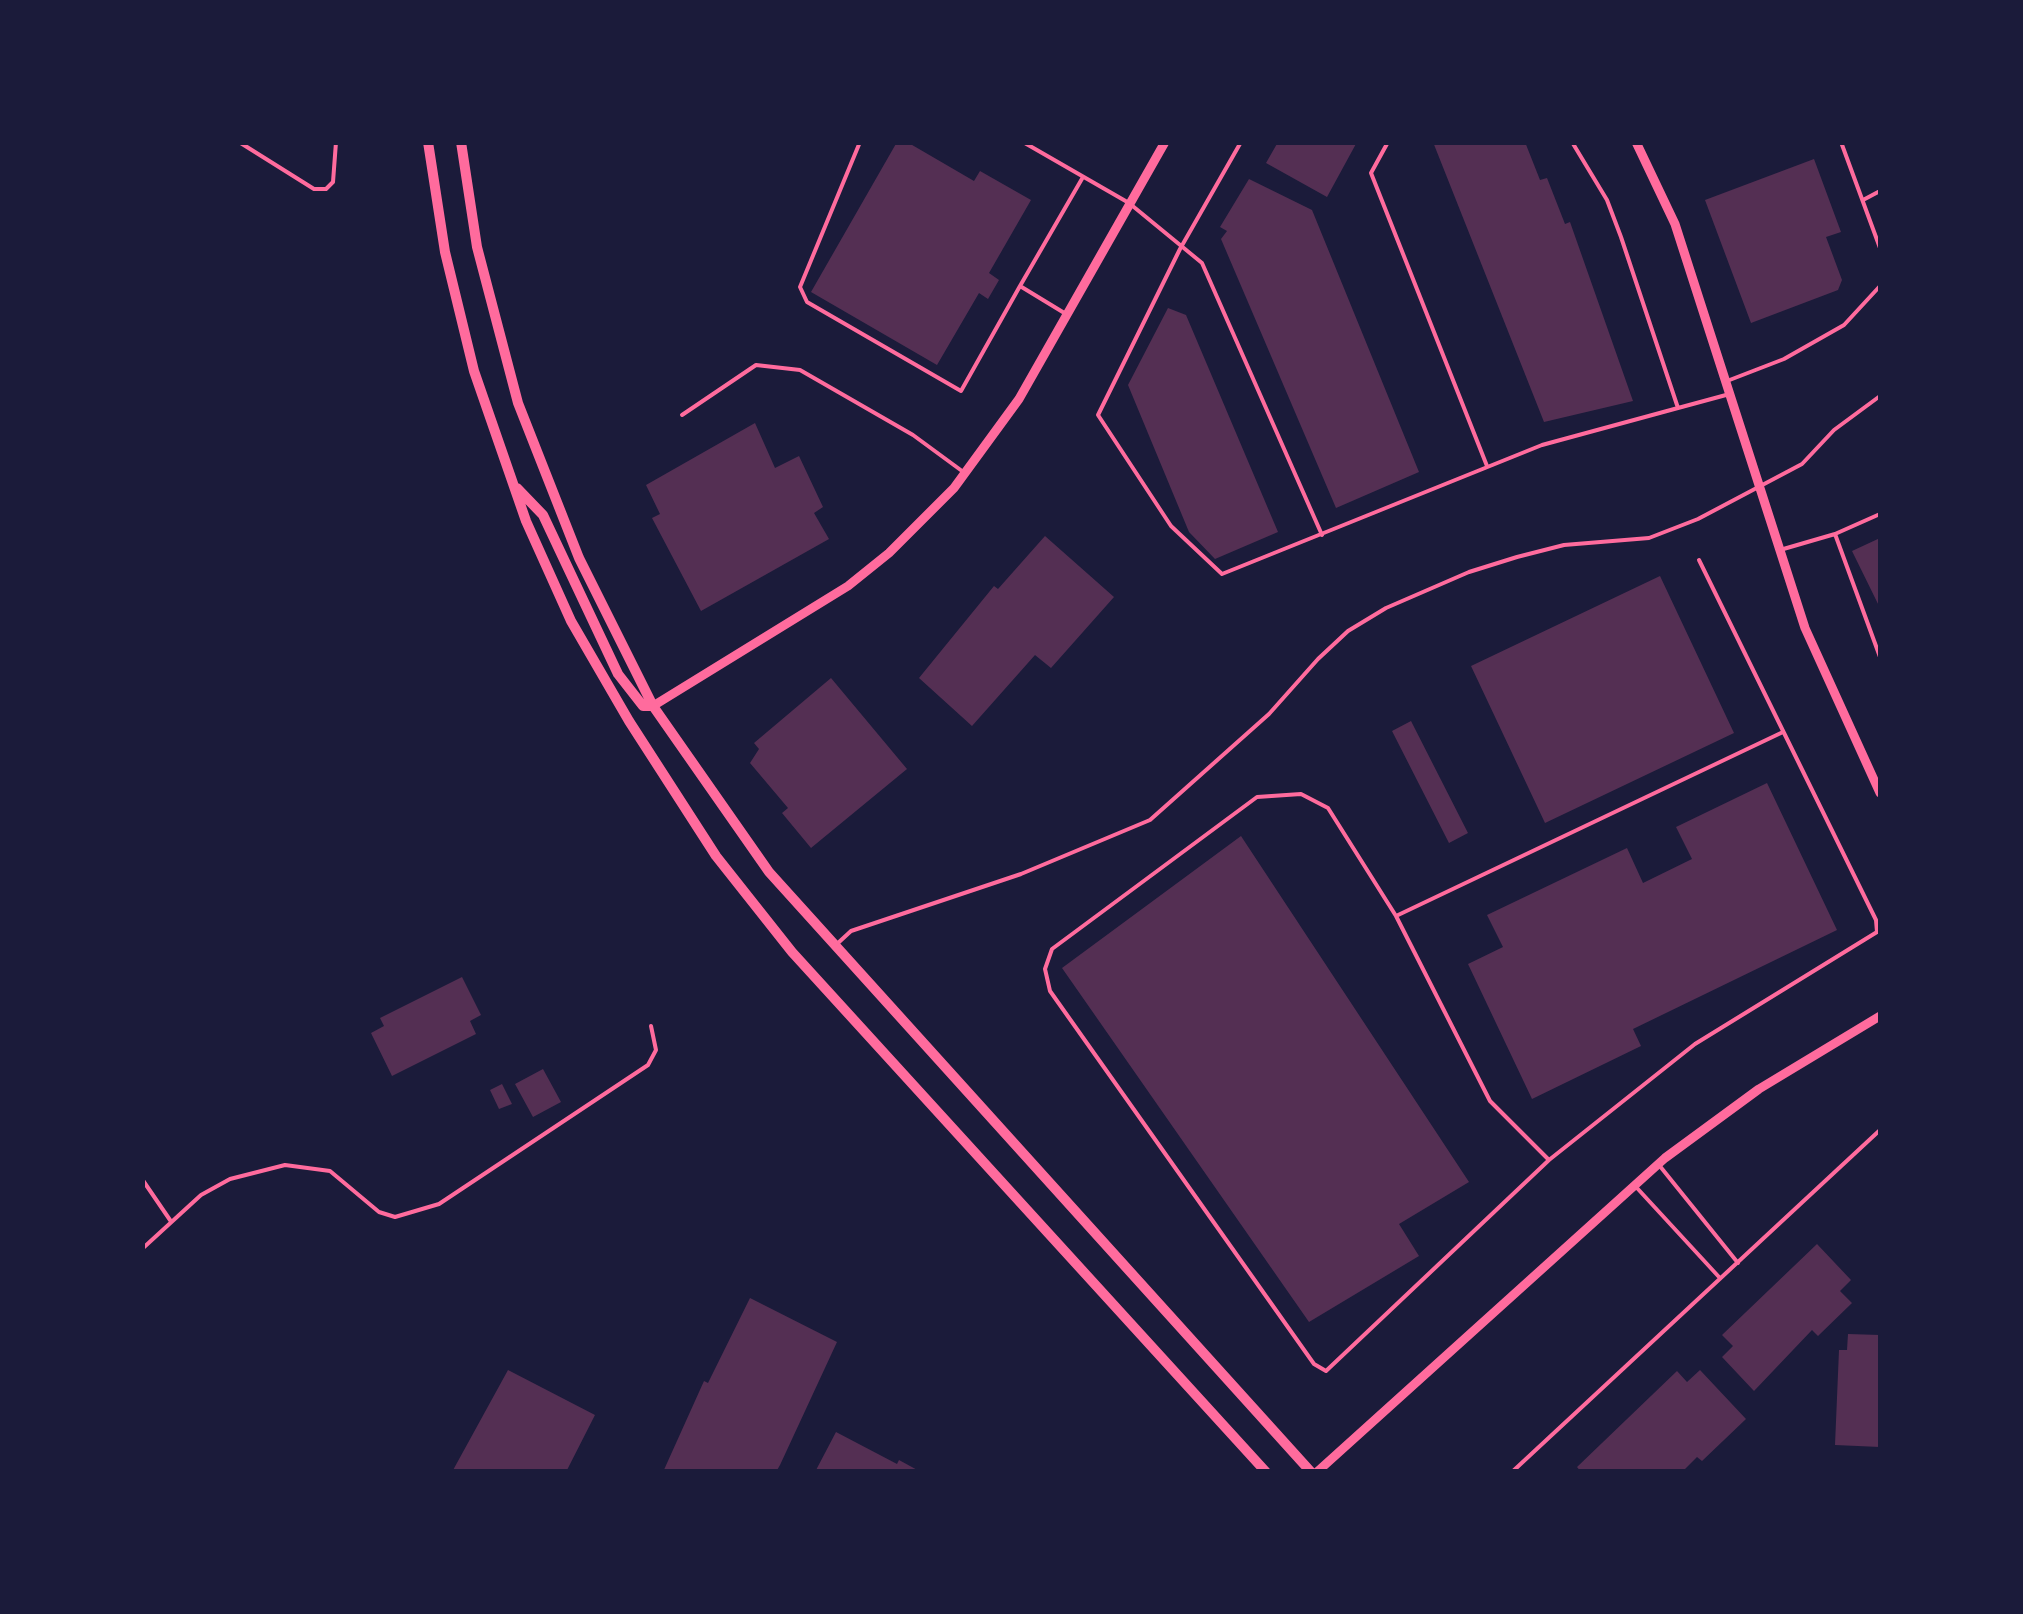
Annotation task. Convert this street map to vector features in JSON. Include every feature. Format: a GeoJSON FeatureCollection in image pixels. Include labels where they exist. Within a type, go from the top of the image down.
{"type":"FeatureCollection","features":[{"type":"Feature","properties":{"kind":"main road"},"geometry":{"type":"LineString","coordinates":[[428,142],[445,252],[474,371],[513,483],[571,621],[629,721],[716,856],[806,967],[1266,1472]]}},
{"type":"Feature","properties":{"kind":"main road"},"geometry":{"type":"LineString","coordinates":[[461,142],[477,247],[518,403],[579,558],[654,706],[769,872],[1314,1472]]}},
{"type":"Feature","properties":{"kind":"main road"},"geometry":{"type":"LineString","coordinates":[[513,483],[543,515],[618,674],[643,706],[654,706]]}},
{"type":"Feature","properties":{"kind":"street"},"geometry":{"type":"LineString","coordinates":[[654,706],[848,586],[928,516],[966,474],[1019,400],[1165,142]]}},
{"type":"Feature","properties":{"kind":"street"},"geometry":{"type":"LineString","coordinates":[[1636,142],[1675,224],[1805,628],[1880,789]]}},
{"type":"Feature","properties":{"kind":"street"},"geometry":{"type":"LineString","coordinates":[[1314,1472],[1658,1164],[1759,1089],[1880,1016]]}},
{"type":"Feature","properties":{"kind":"lane"},"geometry":{"type":"LineString","coordinates":[[240,142],[314,189],[326,189],[333,182],[336,142]]}},
{"type":"Feature","properties":{"kind":"lane"},"geometry":{"type":"LineString","coordinates":[[860,142],[800,287],[807,302],[961,391],[1083,177]]}},
{"type":"Feature","properties":{"kind":"lane"},"geometry":{"type":"LineString","coordinates":[[1023,142],[1129,204],[1202,263],[1322,535]]}},
{"type":"Feature","properties":{"kind":"lane"},"geometry":{"type":"LineString","coordinates":[[1241,142],[1180,249],[1098,415],[1170,526],[1222,574],[1542,445],[1730,394]]}},
{"type":"Feature","properties":{"kind":"lane"},"geometry":{"type":"LineString","coordinates":[[1388,142],[1371,174],[1487,468]]}},
{"type":"Feature","properties":{"kind":"lane"},"geometry":{"type":"LineString","coordinates":[[1572,142],[1607,200],[1678,408]]}},
{"type":"Feature","properties":{"kind":"lane"},"geometry":{"type":"LineString","coordinates":[[1841,142],[1880,248]]}},
{"type":"Feature","properties":{"kind":"lane"},"geometry":{"type":"LineString","coordinates":[[1862,200],[1880,192]]}},
{"type":"Feature","properties":{"kind":"lane"},"geometry":{"type":"LineString","coordinates":[[1020,286],[1067,315]]}},
{"type":"Feature","properties":{"kind":"lane"},"geometry":{"type":"LineString","coordinates":[[1726,381],[1784,358],[1844,325],[1880,286]]}},
{"type":"Feature","properties":{"kind":"lane"},"geometry":{"type":"LineString","coordinates":[[682,415],[756,366],[800,370],[913,434],[966,474]]}},
{"type":"Feature","properties":{"kind":"lane"},"geometry":{"type":"LineString","coordinates":[[834,946],[851,931],[1021,874],[1150,820],[1270,714],[1328,650],[1386,608],[1469,572],[1517,557],[1564,546],[1649,538],[1802,464],[1834,430],[1880,396]]}},
{"type":"Feature","properties":{"kind":"lane"},"geometry":{"type":"LineString","coordinates":[[1780,550],[1835,534],[1880,514]]}},
{"type":"Feature","properties":{"kind":"lane"},"geometry":{"type":"LineString","coordinates":[[1835,534],[1880,657]]}},
{"type":"Feature","properties":{"kind":"lane"},"geometry":{"type":"LineString","coordinates":[[1549,1160],[1490,1101],[1396,916],[1328,808],[1301,794],[1257,797],[1052,950],[1045,969],[1050,991],[1314,1364],[1326,1371],[1549,1160],[1694,1044],[1877,932],[1876,920],[1700,560]]}},
{"type":"Feature","properties":{"kind":"lane"},"geometry":{"type":"LineString","coordinates":[[1396,916],[1783,732]]}},
{"type":"Feature","properties":{"kind":"lane"},"geometry":{"type":"LineString","coordinates":[[142,1249],[170,1220],[230,1179],[285,1165],[330,1171],[379,1212],[395,1217],[439,1204],[648,1065],[656,1050],[650,1026]]}},
{"type":"Feature","properties":{"kind":"lane"},"geometry":{"type":"LineString","coordinates":[[1512,1472],[1880,1130]]}},
{"type":"Feature","properties":{"kind":"lane"},"geometry":{"type":"LineString","coordinates":[[1658,1164],[1738,1262]]}},
{"type":"Feature","properties":{"kind":"lane"},"geometry":{"type":"LineString","coordinates":[[142,1179],[170,1220]]}},
{"type":"Feature","properties":{"kind":"lane"},"geometry":{"type":"LineString","coordinates":[[1634,1185],[1720,1279]]}},
{"type":"Feature","properties":{"kind":"building"},"geometry":{"type":"Polygon","coordinates":[[[897,142],[907,142],[974,181],[980,171],[1031,200],[989,273],[999,280],[988,299],[979,293],[937,365],[811,292],[897,142]]]}},
{"type":"Feature","properties":{"kind":"building"},"geometry":{"type":"Polygon","coordinates":[[[1278,142],[1357,142],[1327,197],[1266,163],[1278,142]]]}},
{"type":"Feature","properties":{"kind":"building"},"geometry":{"type":"Polygon","coordinates":[[[1433,142],[1525,142],[1540,180],[1547,178],[1565,224],[1570,222],[1633,401],[1544,422],[1433,142]]]}},
{"type":"Feature","properties":{"kind":"building"},"geometry":{"type":"Polygon","coordinates":[[[1814,159],[1841,232],[1826,237],[1842,280],[1838,290],[1751,323],[1705,200],[1814,159]]]}},
{"type":"Feature","properties":{"kind":"building"},"geometry":{"type":"Polygon","coordinates":[[[1249,179],[1312,210],[1419,472],[1336,508],[1221,239],[1227,231],[1220,227],[1249,179]]]}},
{"type":"Feature","properties":{"kind":"building"},"geometry":{"type":"Polygon","coordinates":[[[1168,308],[1186,315],[1278,532],[1215,559],[1189,532],[1128,385],[1168,308]]]}},
{"type":"Feature","properties":{"kind":"building"},"geometry":{"type":"Polygon","coordinates":[[[755,423],[775,468],[799,456],[823,507],[814,513],[829,539],[701,611],[652,518],[660,514],[646,485],[755,423]]]}},
{"type":"Feature","properties":{"kind":"building"},"geometry":{"type":"Polygon","coordinates":[[[1045,536],[1114,597],[1051,668],[1035,655],[972,726],[919,678],[994,586],[998,589],[1045,536]]]}},
{"type":"Feature","properties":{"kind":"building"},"geometry":{"type":"Polygon","coordinates":[[[1880,538],[1880,608],[1852,551],[1880,538]]]}},
{"type":"Feature","properties":{"kind":"building"},"geometry":{"type":"Polygon","coordinates":[[[1660,576],[1734,733],[1545,823],[1471,666],[1660,576]]]}},
{"type":"Feature","properties":{"kind":"building"},"geometry":{"type":"Polygon","coordinates":[[[831,678],[907,769],[811,848],[782,813],[788,808],[750,763],[759,749],[754,743],[831,678]]]}},
{"type":"Feature","properties":{"kind":"building"},"geometry":{"type":"Polygon","coordinates":[[[1411,721],[1468,833],[1449,843],[1392,731],[1411,721]]]}},
{"type":"Feature","properties":{"kind":"building"},"geometry":{"type":"Polygon","coordinates":[[[1767,783],[1837,930],[1633,1029],[1641,1046],[1532,1099],[1468,964],[1503,947],[1487,915],[1627,848],[1643,883],[1692,859],[1676,827],[1767,783]]]}},
{"type":"Feature","properties":{"kind":"building"},"geometry":{"type":"Polygon","coordinates":[[[1241,836],[1469,1182],[1399,1224],[1419,1256],[1309,1322],[1062,968],[1241,836]]]}},
{"type":"Feature","properties":{"kind":"building"},"geometry":{"type":"Polygon","coordinates":[[[462,977],[481,1015],[470,1021],[476,1034],[392,1076],[371,1033],[384,1026],[380,1018],[462,977]]]}},
{"type":"Feature","properties":{"kind":"building"},"geometry":{"type":"Polygon","coordinates":[[[543,1069],[561,1102],[533,1117],[515,1084],[543,1069]]]}},
{"type":"Feature","properties":{"kind":"building"},"geometry":{"type":"Polygon","coordinates":[[[502,1084],[512,1104],[499,1109],[490,1090],[502,1084]]]}},
{"type":"Feature","properties":{"kind":"building"},"geometry":{"type":"Polygon","coordinates":[[[1817,1244],[1851,1280],[1840,1291],[1852,1303],[1818,1336],[1812,1330],[1754,1391],[1722,1357],[1733,1346],[1722,1335],[1817,1244]]]}},
{"type":"Feature","properties":{"kind":"building"},"geometry":{"type":"Polygon","coordinates":[[[750,1298],[837,1342],[780,1465],[776,1472],[663,1472],[704,1381],[708,1383],[750,1298]]]}},
{"type":"Feature","properties":{"kind":"building"},"geometry":{"type":"Polygon","coordinates":[[[1848,1334],[1880,1335],[1880,1447],[1835,1445],[1839,1350],[1847,1350],[1848,1334]]]}},
{"type":"Feature","properties":{"kind":"building"},"geometry":{"type":"Polygon","coordinates":[[[508,1370],[595,1415],[566,1472],[452,1472],[508,1370]]]}},
{"type":"Feature","properties":{"kind":"building"},"geometry":{"type":"Polygon","coordinates":[[[1700,1370],[1746,1419],[1702,1461],[1697,1457],[1682,1472],[1581,1472],[1577,1467],[1677,1371],[1687,1382],[1700,1370]]]}},
{"type":"Feature","properties":{"kind":"building"},"geometry":{"type":"Polygon","coordinates":[[[836,1432],[897,1464],[899,1460],[921,1472],[815,1472],[836,1432]]]}}]}
